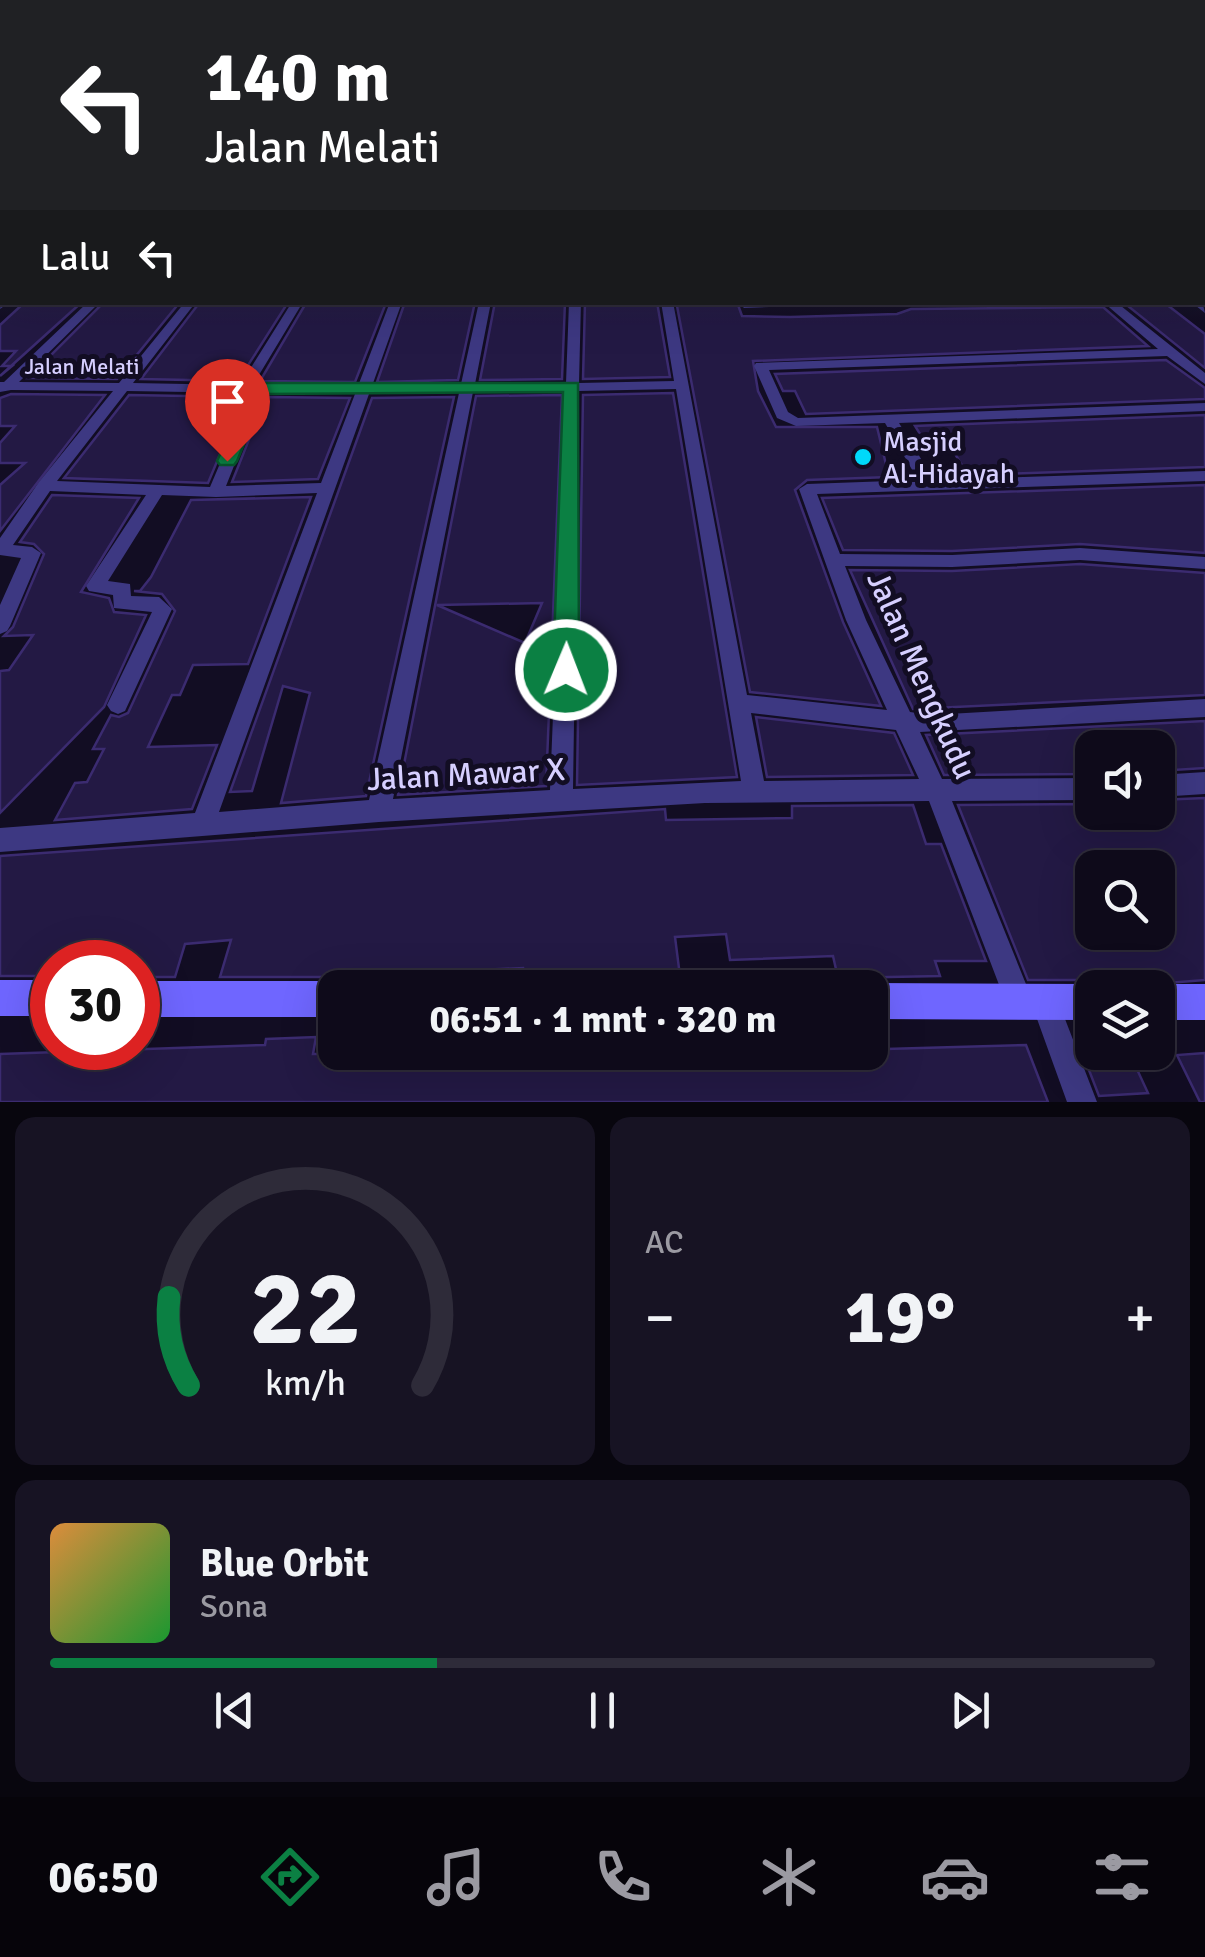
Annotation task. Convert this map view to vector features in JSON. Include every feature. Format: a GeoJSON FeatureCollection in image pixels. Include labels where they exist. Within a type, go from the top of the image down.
{"type":"FeatureCollection","features":[{"type":"Feature","properties":{"kind":"street"},"geometry":{"type":"LineString","coordinates":[[2,388],[92,305]]}},
{"type":"Feature","properties":{"kind":"street"},"geometry":{"type":"LineString","coordinates":[[0,626],[32,553],[6,551],[3,547],[45,486],[190,305]]}},
{"type":"Feature","properties":{"kind":"street"},"geometry":{"type":"LineString","coordinates":[[216,492],[252,388],[296,305]]}},
{"type":"Feature","properties":{"kind":"street"},"geometry":{"type":"LineString","coordinates":[[202,822],[395,305]]}},
{"type":"Feature","properties":{"kind":"street"},"geometry":{"type":"LineString","coordinates":[[380,811],[484,305]]}},
{"type":"Feature","properties":{"kind":"street"},"geometry":{"type":"LineString","coordinates":[[561,802],[575,305]]}},
{"type":"Feature","properties":{"kind":"street"},"geometry":{"type":"LineString","coordinates":[[667,305],[754,791]]}},
{"type":"Feature","properties":{"kind":"street"},"geometry":{"type":"LineString","coordinates":[[748,306],[767,305]]}},
{"type":"Feature","properties":{"kind":"street"},"geometry":{"type":"LineString","coordinates":[[1112,305],[1205,380]]}},
{"type":"Feature","properties":{"kind":"street"},"geometry":{"type":"LineString","coordinates":[[1172,352],[761,366],[782,415],[796,422],[1205,408]]}},
{"type":"Feature","properties":{"kind":"street","name":"Jalan Melati"},"geometry":{"type":"LineString","coordinates":[[2,388],[362,390],[680,385]]}},
{"type":"Feature","properties":{"kind":"street"},"geometry":{"type":"LineString","coordinates":[[889,418],[928,483],[1205,476]]}},
{"type":"Feature","properties":{"kind":"street","name":"Jalan Mengkudu"},"geometry":{"type":"LineString","coordinates":[[928,483],[808,489],[832,560],[903,719],[1082,1102]]}},
{"type":"Feature","properties":{"kind":"street"},"geometry":{"type":"LineString","coordinates":[[45,486],[216,492],[324,488]]}},
{"type":"Feature","properties":{"kind":"street"},"geometry":{"type":"LineString","coordinates":[[118,705],[163,609],[152,602],[121,603],[123,589],[95,586],[159,488]]}},
{"type":"Feature","properties":{"kind":"street"},"geometry":{"type":"LineString","coordinates":[[832,560],[952,562],[1080,554],[1205,563]]}},
{"type":"Feature","properties":{"kind":"street"},"geometry":{"type":"LineString","coordinates":[[741,703],[931,724],[1205,708]]}},
{"type":"Feature","properties":{"kind":"street"},"geometry":{"type":"LineString","coordinates":[[1175,785],[1205,783]]}},
{"type":"Feature","properties":{"kind":"street","name":"Jalan Mawar X"},"geometry":{"type":"LineString","coordinates":[[0,840],[202,822],[754,791],[1075,790]]}},
{"type":"Feature","properties":{"kind":"street"},"geometry":{"type":"LineString","coordinates":[[0,998],[30,998]]}},
{"type":"Feature","properties":{"kind":"street"},"geometry":{"type":"LineString","coordinates":[[160,999],[318,999]]}},
{"type":"Feature","properties":{"kind":"street"},"geometry":{"type":"LineString","coordinates":[[888,1000],[1075,1002]]}},
{"type":"Feature","properties":{"kind":"street"},"geometry":{"type":"LineString","coordinates":[[1175,1002],[1205,1002]]}},
{"type":"Feature","properties":{"kind":"building"},"geometry":{"type":"Polygon","coordinates":[[[22,305],[79,305],[11,366],[2,366],[16,351],[0,351],[0,325],[22,305]]]}},
{"type":"Feature","properties":{"kind":"building"},"geometry":{"type":"Polygon","coordinates":[[[101,305],[178,305],[117,379],[28,378],[101,305]]]}},
{"type":"Feature","properties":{"kind":"building"},"geometry":{"type":"Polygon","coordinates":[[[198,305],[286,305],[238,381],[141,379],[198,305]]]}},
{"type":"Feature","properties":{"kind":"building"},"geometry":{"type":"Polygon","coordinates":[[[305,305],[385,305],[355,382],[260,381],[305,305]]]}},
{"type":"Feature","properties":{"kind":"building"},"geometry":{"type":"Polygon","coordinates":[[[404,305],[474,305],[458,380],[377,382],[404,305]]]}},
{"type":"Feature","properties":{"kind":"building"},"geometry":{"type":"Polygon","coordinates":[[[494,305],[565,305],[562,379],[480,380],[494,305]]]}},
{"type":"Feature","properties":{"kind":"building"},"geometry":{"type":"Polygon","coordinates":[[[585,305],[658,305],[670,377],[583,379],[585,305]]]}},
{"type":"Feature","properties":{"kind":"building"},"geometry":{"type":"Polygon","coordinates":[[[738,305],[742,316],[790,317],[897,314],[911,309],[1103,307],[1148,346],[753,361],[758,391],[776,427],[877,427],[889,477],[807,480],[795,490],[843,622],[881,706],[750,692],[677,306],[738,305]]]}},
{"type":"Feature","properties":{"kind":"building"},"geometry":{"type":"Polygon","coordinates":[[[1127,305],[1167,305],[1205,334],[1205,368],[1127,305]]]}},
{"type":"Feature","properties":{"kind":"building"},"geometry":{"type":"Polygon","coordinates":[[[1166,360],[1205,388],[1205,399],[806,414],[795,391],[783,391],[775,374],[1166,360]]]}},
{"type":"Feature","properties":{"kind":"building"},"geometry":{"type":"Polygon","coordinates":[[[673,393],[737,777],[577,785],[583,395],[673,393]]]}},
{"type":"Feature","properties":{"kind":"building"},"geometry":{"type":"Polygon","coordinates":[[[11,394],[105,395],[0,531],[0,485],[25,463],[0,463],[0,443],[15,426],[0,426],[0,398],[11,394]]]}},
{"type":"Feature","properties":{"kind":"building"},"geometry":{"type":"Polygon","coordinates":[[[129,395],[244,397],[208,483],[64,478],[129,395]]]}},
{"type":"Feature","properties":{"kind":"building"},"geometry":{"type":"Polygon","coordinates":[[[562,395],[546,786],[398,795],[476,396],[562,395]],[[542,603],[437,605],[525,643],[542,603]]]}},
{"type":"Feature","properties":{"kind":"building"},"geometry":{"type":"Polygon","coordinates":[[[266,397],[350,398],[318,479],[232,482],[266,397]]]}},
{"type":"Feature","properties":{"kind":"building"},"geometry":{"type":"Polygon","coordinates":[[[454,397],[366,796],[281,803],[310,693],[283,686],[252,791],[230,792],[372,398],[454,397]]]}},
{"type":"Feature","properties":{"kind":"building"},"geometry":{"type":"Polygon","coordinates":[[[1205,415],[1205,467],[968,475],[952,449],[930,450],[915,426],[1205,415]]]}},
{"type":"Feature","properties":{"kind":"building"},"geometry":{"type":"Polygon","coordinates":[[[1205,485],[1205,553],[1080,544],[952,551],[843,550],[822,498],[1205,485]]]}},
{"type":"Feature","properties":{"kind":"building"},"geometry":{"type":"Polygon","coordinates":[[[52,495],[139,498],[81,592],[109,598],[114,612],[146,615],[104,707],[0,813],[0,671],[9,670],[33,635],[4,636],[13,627],[44,554],[34,544],[20,542],[52,495]]]}},
{"type":"Feature","properties":{"kind":"building"},"geometry":{"type":"Polygon","coordinates":[[[311,497],[248,664],[193,665],[180,695],[172,695],[148,747],[217,745],[192,809],[55,820],[75,783],[87,782],[104,749],[93,749],[111,715],[128,713],[175,611],[162,594],[134,591],[140,591],[151,577],[191,500],[311,497]]]}},
{"type":"Feature","properties":{"kind":"building"},"geometry":{"type":"Polygon","coordinates":[[[1080,564],[1205,573],[1205,695],[913,709],[850,570],[952,571],[1080,564]]]}},
{"type":"Feature","properties":{"kind":"building"},"geometry":{"type":"Polygon","coordinates":[[[756,717],[894,733],[913,775],[767,777],[756,717]]]}},
{"type":"Feature","properties":{"kind":"building"},"geometry":{"type":"Polygon","coordinates":[[[1205,721],[1205,768],[1175,770],[1175,730],[1075,730],[1075,774],[944,775],[926,735],[1205,721]]]}},
{"type":"Feature","properties":{"kind":"building"},"geometry":{"type":"Polygon","coordinates":[[[1205,798],[1205,980],[1175,982],[1175,970],[1075,970],[1075,980],[1028,980],[958,805],[1075,804],[1075,830],[1175,830],[1175,799],[1205,798]]]}},
{"type":"Feature","properties":{"kind":"building"},"geometry":{"type":"Polygon","coordinates":[[[913,805],[926,844],[941,844],[986,961],[935,961],[940,976],[888,977],[888,970],[836,970],[833,956],[730,960],[726,934],[675,937],[679,970],[318,970],[318,977],[220,977],[231,940],[185,944],[175,977],[160,977],[160,940],[30,940],[30,976],[0,976],[0,856],[665,809],[666,820],[792,818],[792,806],[913,805]]]}},
{"type":"Feature","properties":{"kind":"building"},"geometry":{"type":"Polygon","coordinates":[[[316,1037],[313,1054],[318,1054],[318,1070],[888,1070],[888,1049],[1026,1045],[1048,1102],[0,1102],[0,1054],[30,1053],[30,1070],[160,1070],[160,1049],[265,1045],[266,1039],[316,1037]]]}},
{"type":"Feature","properties":{"kind":"building"},"geometry":{"type":"Polygon","coordinates":[[[1205,1053],[1205,1102],[1200,1102],[1177,1055],[1205,1053]]]}},
{"type":"Feature","properties":{"kind":"building"},"geometry":{"type":"Polygon","coordinates":[[[1089,1070],[1137,1070],[1148,1093],[1099,1096],[1089,1070]]]}},
{"type":"Feature","properties":{"kind":"place","name":"Masjid Al-Hidayah"},"geometry":{"type":"Point","coordinates":[863,457]}},
{"type":"Feature","properties":{"kind":"route"},"geometry":{"type":"LineString","coordinates":[[227,461],[258,388],[572,387],[566,670]]}}]}
